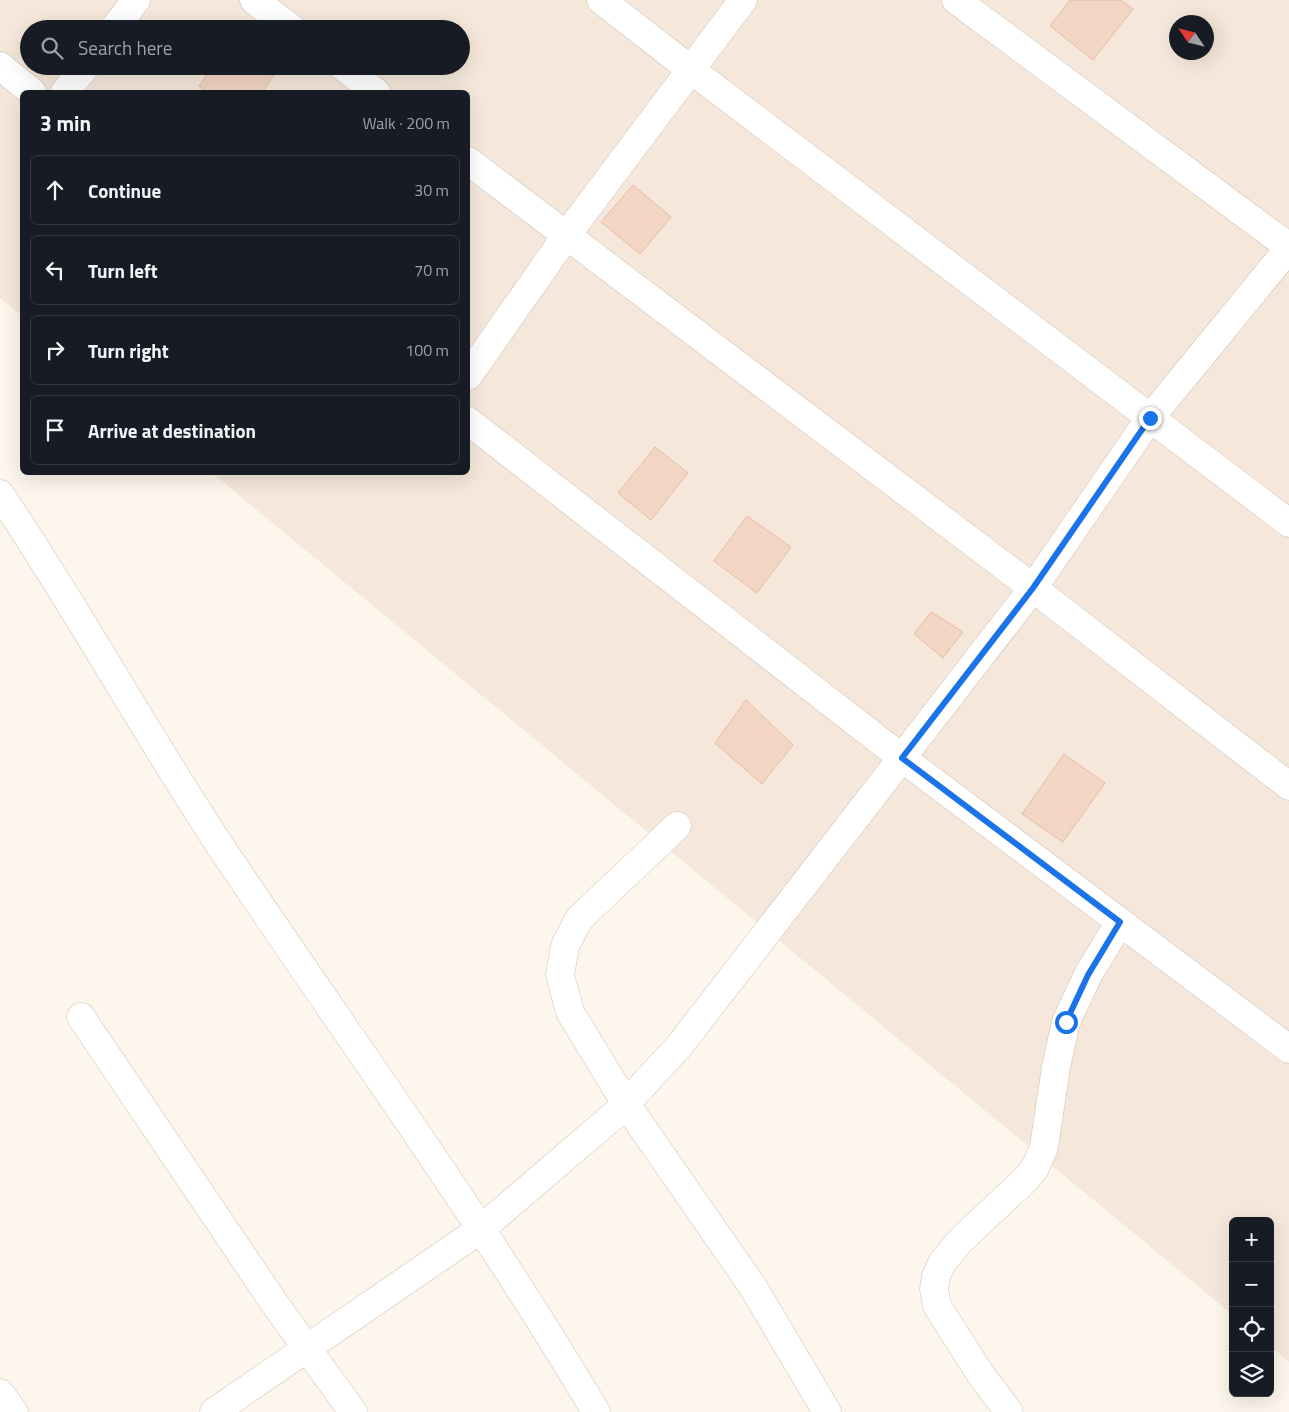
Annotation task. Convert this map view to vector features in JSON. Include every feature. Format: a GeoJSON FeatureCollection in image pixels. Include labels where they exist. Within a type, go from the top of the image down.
{"type":"FeatureCollection","features":[{"type":"Feature","properties":{"kind":"street"},"geometry":{"type":"LineString","coordinates":[[121,20],[136,0]]}},
{"type":"Feature","properties":{"kind":"street"},"geometry":{"type":"LineString","coordinates":[[254,0],[280,20]]}},
{"type":"Feature","properties":{"kind":"street"},"geometry":{"type":"LineString","coordinates":[[601,0],[1289,523]]}},
{"type":"Feature","properties":{"kind":"street"},"geometry":{"type":"LineString","coordinates":[[470,373],[566,236],[743,0]]}},
{"type":"Feature","properties":{"kind":"street"},"geometry":{"type":"LineString","coordinates":[[214,1412],[481,1229],[626,1104],[680,1045],[1033,588],[1150,418],[1289,248],[956,0]]}},
{"type":"Feature","properties":{"kind":"street"},"geometry":{"type":"LineString","coordinates":[[0,66],[30,90]]}},
{"type":"Feature","properties":{"kind":"street"},"geometry":{"type":"LineString","coordinates":[[68,90],[79,75]]}},
{"type":"Feature","properties":{"kind":"street"},"geometry":{"type":"LineString","coordinates":[[354,75],[373,90]]}},
{"type":"Feature","properties":{"kind":"street"},"geometry":{"type":"LineString","coordinates":[[470,164],[1033,588],[1289,786]]}},
{"type":"Feature","properties":{"kind":"street"},"geometry":{"type":"LineString","coordinates":[[470,423],[902,758],[1289,1050]]}},
{"type":"Feature","properties":{"kind":"street"},"geometry":{"type":"LineString","coordinates":[[0,494],[218,841],[481,1229],[564,1358],[596,1412]]}},
{"type":"Feature","properties":{"kind":"street"},"geometry":{"type":"LineString","coordinates":[[677,826],[579,919],[565,946],[560,975],[570,1012],[626,1104],[753,1287],[827,1412]]}},
{"type":"Feature","properties":{"kind":"street"},"geometry":{"type":"LineString","coordinates":[[1009,1412],[981,1375],[938,1306],[934,1289],[936,1276],[942,1263],[962,1240],[1026,1180],[1035,1168],[1044,1147],[1056,1067],[1066,1022],[1088,975],[1120,922]]}},
{"type":"Feature","properties":{"kind":"street"},"geometry":{"type":"LineString","coordinates":[[81,1017],[275,1304],[353,1412]]}},
{"type":"Feature","properties":{"kind":"street"},"geometry":{"type":"LineString","coordinates":[[0,1394],[14,1412]]}},
{"type":"Feature","properties":{"kind":"shaded area"},"geometry":{"type":"Polygon","coordinates":[[[0,0],[1289,0],[1289,1362],[1274,1349],[1274,1217],[1229,1217],[1229,1312],[214,475],[470,475],[470,90],[20,90],[20,314],[0,298],[0,0]]]}},
{"type":"Feature","properties":{"kind":"building"},"geometry":{"type":"Polygon","coordinates":[[[1070,0],[1121,0],[1133,9],[1093,60],[1050,26],[1070,0]]]}},
{"type":"Feature","properties":{"kind":"building"},"geometry":{"type":"Polygon","coordinates":[[[207,75],[274,75],[263,90],[204,90],[199,86],[207,75]]]}},
{"type":"Feature","properties":{"kind":"building"},"geometry":{"type":"Polygon","coordinates":[[[633,185],[671,217],[640,254],[601,222],[633,185]]]}},
{"type":"Feature","properties":{"kind":"building"},"geometry":{"type":"Polygon","coordinates":[[[655,447],[688,473],[651,520],[618,493],[655,447]]]}},
{"type":"Feature","properties":{"kind":"building"},"geometry":{"type":"Polygon","coordinates":[[[747,516],[791,547],[757,593],[714,561],[747,516]]]}},
{"type":"Feature","properties":{"kind":"building"},"geometry":{"type":"Polygon","coordinates":[[[931,612],[963,632],[943,658],[914,634],[931,612]]]}},
{"type":"Feature","properties":{"kind":"building"},"geometry":{"type":"Polygon","coordinates":[[[746,700],[793,745],[762,784],[715,743],[746,700]]]}},
{"type":"Feature","properties":{"kind":"building"},"geometry":{"type":"Polygon","coordinates":[[[1064,754],[1105,783],[1063,842],[1022,814],[1064,754]]]}},
{"type":"Feature","properties":{"kind":"route"},"geometry":{"type":"LineString","coordinates":[[1066,1022],[1088,975],[1120,922],[902,758],[1033,588],[1150,418]]}}]}
